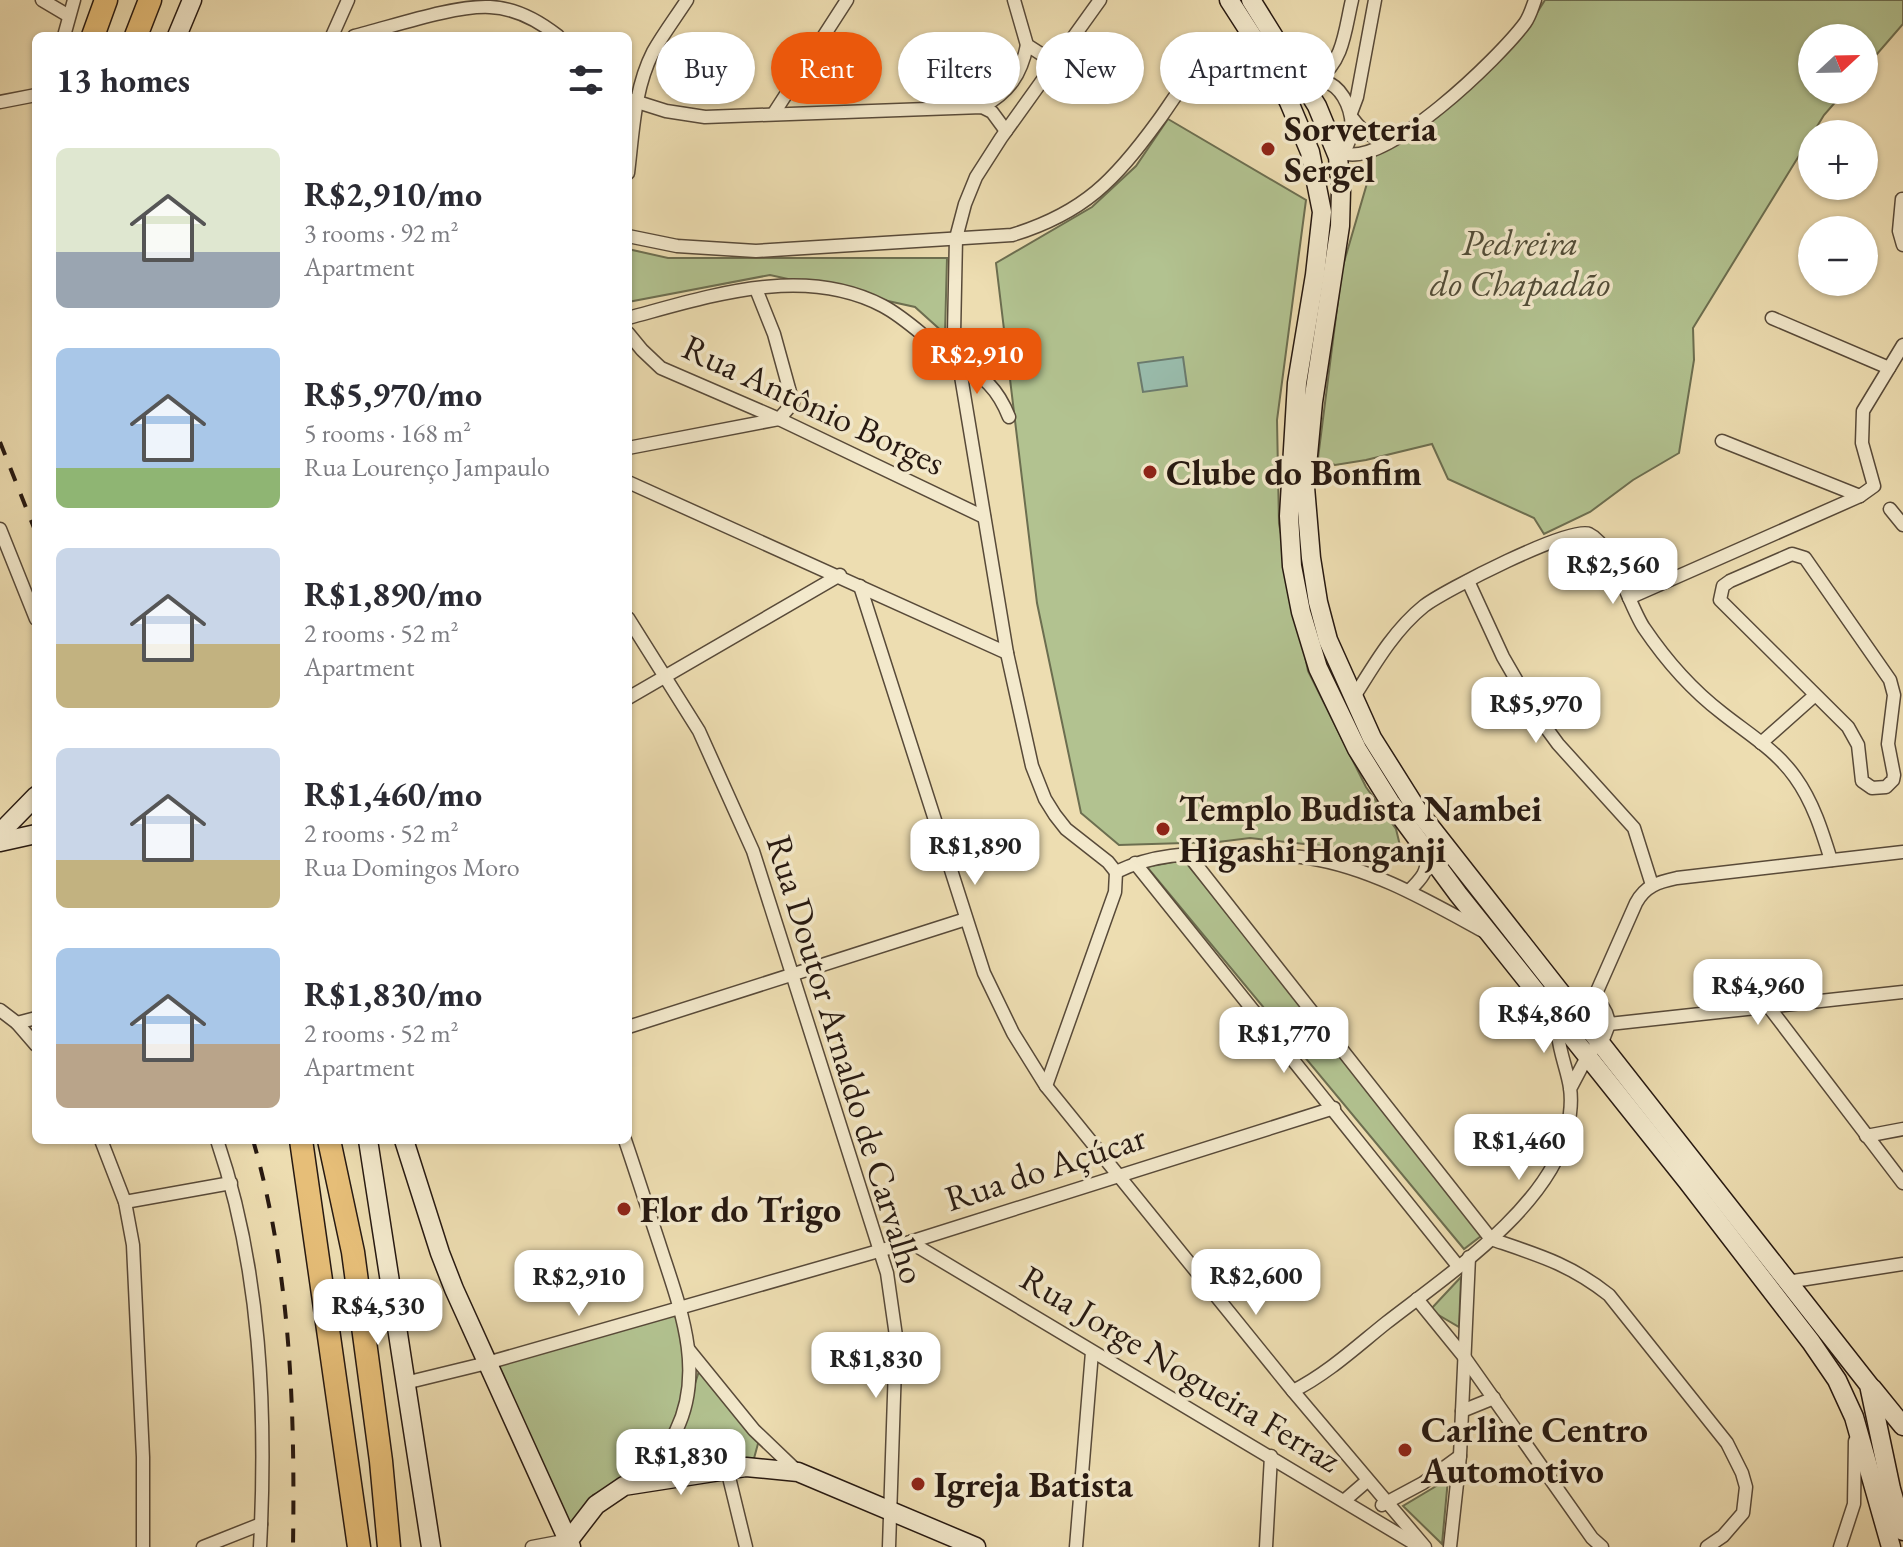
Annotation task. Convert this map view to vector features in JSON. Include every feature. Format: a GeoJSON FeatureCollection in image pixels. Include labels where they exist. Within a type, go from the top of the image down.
{"type":"FeatureCollection","features":[{"type":"Feature","properties":{"kind":"highway"},"geometry":{"type":"LineString","coordinates":[[94,32],[106,0]]}},
{"type":"Feature","properties":{"kind":"highway"},"geometry":{"type":"LineString","coordinates":[[138,32],[150,0]]}},
{"type":"Feature","properties":{"kind":"highway"},"geometry":{"type":"LineString","coordinates":[[302,1144],[359,1547]]}},
{"type":"Feature","properties":{"kind":"highway"},"geometry":{"type":"LineString","coordinates":[[334,1146],[353,1252],[381,1461],[389,1547]]}},
{"type":"Feature","properties":{"kind":"main road"},"geometry":{"type":"LineString","coordinates":[[179,32],[192,0]]}},
{"type":"Feature","properties":{"kind":"main road"},"geometry":{"type":"LineString","coordinates":[[1229,0],[1249,32]]}},
{"type":"Feature","properties":{"kind":"main road"},"geometry":{"type":"LineString","coordinates":[[1251,0],[1274,32]]}},
{"type":"Feature","properties":{"kind":"main road"},"geometry":{"type":"LineString","coordinates":[[1290,104],[1310,152],[1322,212],[1295,397],[1289,516],[1292,566],[1301,612],[1318,668],[1337,713],[1390,802],[1492,936],[1564,1011],[1600,1039],[1869,1385],[1895,1404],[1903,1426]]}},
{"type":"Feature","properties":{"kind":"main road"},"geometry":{"type":"LineString","coordinates":[[1318,104],[1340,155],[1341,190],[1340,226],[1313,402],[1305,487],[1308,535],[1318,602],[1328,640],[1372,738],[1418,811],[1564,1011]]}},
{"type":"Feature","properties":{"kind":"main road"},"geometry":{"type":"LineString","coordinates":[[1310,152],[1327,159],[1340,155]]}},
{"type":"Feature","properties":{"kind":"main road"},"geometry":{"type":"LineString","coordinates":[[0,833],[32,800]]}},
{"type":"Feature","properties":{"kind":"main road"},"geometry":{"type":"LineString","coordinates":[[0,842],[32,835]]}},
{"type":"Feature","properties":{"kind":"main road"},"geometry":{"type":"LineString","coordinates":[[1600,1039],[1837,1380],[1854,1417],[1891,1547]]}},
{"type":"Feature","properties":{"kind":"main road"},"geometry":{"type":"LineString","coordinates":[[369,1144],[431,1547]]}},
{"type":"Feature","properties":{"kind":"main road"},"geometry":{"type":"LineString","coordinates":[[405,1144],[440,1253],[570,1543]]}},
{"type":"Feature","properties":{"kind":"main road"},"geometry":{"type":"LineString","coordinates":[[1869,1385],[1897,1483],[1903,1531]]}},
{"type":"Feature","properties":{"kind":"main road"},"geometry":{"type":"LineString","coordinates":[[570,1543],[596,1505],[624,1486],[727,1469],[798,1472],[976,1547]]}},
{"type":"Feature","properties":{"kind":"street"},"geometry":{"type":"LineString","coordinates":[[42,0],[69,16]]}},
{"type":"Feature","properties":{"kind":"street"},"geometry":{"type":"LineString","coordinates":[[65,32],[74,0]]}},
{"type":"Feature","properties":{"kind":"street"},"geometry":{"type":"LineString","coordinates":[[334,32],[348,0]]}},
{"type":"Feature","properties":{"kind":"street"},"geometry":{"type":"LineString","coordinates":[[687,0],[654,51],[632,101],[666,111],[705,117],[982,107],[1007,91],[1024,64],[1027,45],[1014,0]]}},
{"type":"Feature","properties":{"kind":"street"},"geometry":{"type":"LineString","coordinates":[[774,113],[847,0]]}},
{"type":"Feature","properties":{"kind":"street"},"geometry":{"type":"LineString","coordinates":[[1077,32],[1100,0]]}},
{"type":"Feature","properties":{"kind":"street"},"geometry":{"type":"LineString","coordinates":[[1335,61],[1352,0]]}},
{"type":"Feature","properties":{"kind":"street"},"geometry":{"type":"LineString","coordinates":[[1340,155],[1349,142],[1375,0]]}},
{"type":"Feature","properties":{"kind":"street"},"geometry":{"type":"LineString","coordinates":[[1340,155],[1361,156],[1400,137],[1478,72],[1526,21],[1535,0]]}},
{"type":"Feature","properties":{"kind":"street"},"geometry":{"type":"LineString","coordinates":[[368,32],[460,5],[514,12],[533,19],[552,32]]}},
{"type":"Feature","properties":{"kind":"street"},"geometry":{"type":"LineString","coordinates":[[1027,45],[1036,51]]}},
{"type":"Feature","properties":{"kind":"street"},"geometry":{"type":"LineString","coordinates":[[1335,88],[1367,134],[1378,139],[1400,137]]}},
{"type":"Feature","properties":{"kind":"street"},"geometry":{"type":"LineString","coordinates":[[1036,89],[976,177],[965,204],[956,238],[954,334],[1007,653],[1032,766],[1045,799],[1066,829],[1116,872],[1115,892],[1046,1086]]}},
{"type":"Feature","properties":{"kind":"street"},"geometry":{"type":"LineString","coordinates":[[0,102],[32,96]]}},
{"type":"Feature","properties":{"kind":"street"},"geometry":{"type":"LineString","coordinates":[[632,237],[677,246],[756,251],[1012,235],[1066,215],[1097,194],[1141,145],[1171,104]]}},
{"type":"Feature","properties":{"kind":"street"},"geometry":{"type":"LineString","coordinates":[[982,107],[998,118],[1006,131]]}},
{"type":"Feature","properties":{"kind":"street"},"geometry":{"type":"LineString","coordinates":[[1902,199],[1899,231],[1903,245]]}},
{"type":"Feature","properties":{"kind":"street"},"geometry":{"type":"LineString","coordinates":[[632,317],[776,284],[817,285],[843,290],[884,307],[994,386],[1009,417]]}},
{"type":"Feature","properties":{"kind":"street"},"geometry":{"type":"LineString","coordinates":[[632,447],[779,419],[793,403],[774,334],[756,289]]}},
{"type":"Feature","properties":{"kind":"street"},"geometry":{"type":"LineString","coordinates":[[1772,318],[1889,368]]}},
{"type":"Feature","properties":{"kind":"street","name":"Rua Antônio Borges"},"geometry":{"type":"LineString","coordinates":[[632,338],[661,368],[779,419],[984,517]]}},
{"type":"Feature","properties":{"kind":"street"},"geometry":{"type":"LineString","coordinates":[[1629,598],[1860,496],[1874,486],[1862,443],[1863,411],[1903,345]]}},
{"type":"Feature","properties":{"kind":"street"},"geometry":{"type":"LineString","coordinates":[[1722,441],[1860,496]]}},
{"type":"Feature","properties":{"kind":"street"},"geometry":{"type":"LineString","coordinates":[[632,484],[1007,653]]}},
{"type":"Feature","properties":{"kind":"street"},"geometry":{"type":"LineString","coordinates":[[1890,509],[1903,525]]}},
{"type":"Feature","properties":{"kind":"street"},"geometry":{"type":"LineString","coordinates":[[0,529],[32,609]]}},
{"type":"Feature","properties":{"kind":"street"},"geometry":{"type":"LineString","coordinates":[[1354,697],[1398,631],[1424,606],[1468,581],[1549,543],[1576,532],[1588,533],[1598,541],[1614,567],[1642,626],[1695,690],[1781,759],[1803,788],[1831,860]]}},
{"type":"Feature","properties":{"kind":"street"},"geometry":{"type":"LineString","coordinates":[[1792,554],[1805,558],[1890,680],[1894,695],[1888,744],[1894,775],[1890,785],[1881,789],[1872,788],[1862,781],[1859,750],[1854,736],[1814,696],[1720,600],[1723,586],[1730,581],[1792,554]]}},
{"type":"Feature","properties":{"kind":"street"},"geometry":{"type":"LineString","coordinates":[[632,696],[840,575]]}},
{"type":"Feature","properties":{"kind":"street"},"geometry":{"type":"LineString","coordinates":[[1468,581],[1503,657],[1536,714],[1558,744],[1634,828],[1652,885]]}},
{"type":"Feature","properties":{"kind":"street"},"geometry":{"type":"LineString","coordinates":[[860,586],[966,919],[992,994],[1013,1033],[1046,1086],[1117,1176],[1423,1547]]}},
{"type":"Feature","properties":{"kind":"street","name":"Rua Doutor Arnaldo de Carvalho"},"geometry":{"type":"LineString","coordinates":[[632,624],[699,731],[753,851],[890,1286],[896,1336],[889,1547]]}},
{"type":"Feature","properties":{"kind":"street"},"geometry":{"type":"LineString","coordinates":[[1761,743],[1814,696]]}},
{"type":"Feature","properties":{"kind":"street"},"geometry":{"type":"LineString","coordinates":[[1409,891],[1428,868],[1427,849]]}},
{"type":"Feature","properties":{"kind":"street"},"geometry":{"type":"LineString","coordinates":[[1594,998],[1636,903],[1645,889],[1652,885],[1677,878],[1903,852]]}},
{"type":"Feature","properties":{"kind":"street"},"geometry":{"type":"LineString","coordinates":[[1116,872],[1135,863],[1187,853],[1307,858],[1340,865],[1409,891],[1492,936]]}},
{"type":"Feature","properties":{"kind":"street"},"geometry":{"type":"LineString","coordinates":[[1187,853],[1491,1239],[1566,1266],[1609,1295],[1727,1443],[1742,1473],[1746,1501],[1743,1513],[1734,1526],[1707,1547]]}},
{"type":"Feature","properties":{"kind":"street"},"geometry":{"type":"LineString","coordinates":[[1135,863],[1458,1266]]}},
{"type":"Feature","properties":{"kind":"street"},"geometry":{"type":"LineString","coordinates":[[632,1026],[966,919]]}},
{"type":"Feature","properties":{"kind":"street"},"geometry":{"type":"LineString","coordinates":[[1600,1039],[1769,1007],[1903,992]]}},
{"type":"Feature","properties":{"kind":"street"},"geometry":{"type":"LineString","coordinates":[[1293,1391],[1314,1379],[1417,1299],[1521,1211],[1559,1153],[1568,1127],[1570,1089],[1558,1034],[1564,1011],[1584,998],[1594,998],[1604,1006],[1600,1039],[1570,1089]]}},
{"type":"Feature","properties":{"kind":"street"},"geometry":{"type":"LineString","coordinates":[[1769,1007],[1903,1183]]}},
{"type":"Feature","properties":{"kind":"street"},"geometry":{"type":"LineString","coordinates":[[0,1010],[32,1040]]}},
{"type":"Feature","properties":{"kind":"street"},"geometry":{"type":"LineString","coordinates":[[17,1023],[32,1019]]}},
{"type":"Feature","properties":{"kind":"street","name":"Rua do Açúcar"},"geometry":{"type":"LineString","coordinates":[[405,1383],[487,1363],[880,1251],[1334,1108]]}},
{"type":"Feature","properties":{"kind":"street"},"geometry":{"type":"LineString","coordinates":[[1866,1136],[1903,1129]]}},
{"type":"Feature","properties":{"kind":"street"},"geometry":{"type":"LineString","coordinates":[[103,1144],[125,1202],[133,1245],[143,1457],[143,1547]]}},
{"type":"Feature","properties":{"kind":"street"},"geometry":{"type":"LineString","coordinates":[[218,1144],[231,1183],[253,1302],[260,1369],[260,1547]]}},
{"type":"Feature","properties":{"kind":"street"},"geometry":{"type":"LineString","coordinates":[[624,1486],[657,1457],[676,1430],[688,1390],[689,1350],[680,1308],[626,1144]]}},
{"type":"Feature","properties":{"kind":"street"},"geometry":{"type":"LineString","coordinates":[[125,1202],[231,1183]]}},
{"type":"Feature","properties":{"kind":"street","name":"Rua Jorge Nogueira Ferraz"},"geometry":{"type":"LineString","coordinates":[[910,1242],[1423,1547]]}},
{"type":"Feature","properties":{"kind":"street"},"geometry":{"type":"LineString","coordinates":[[1450,1547],[1460,1456],[1469,1257]]}},
{"type":"Feature","properties":{"kind":"street"},"geometry":{"type":"LineString","coordinates":[[1787,1282],[1903,1264]]}},
{"type":"Feature","properties":{"kind":"street"},"geometry":{"type":"LineString","coordinates":[[1417,1299],[1465,1358],[1592,1538],[1602,1547]]}},
{"type":"Feature","properties":{"kind":"street"},"geometry":{"type":"LineString","coordinates":[[689,1350],[754,1430],[798,1472]]}},
{"type":"Feature","properties":{"kind":"street"},"geometry":{"type":"LineString","coordinates":[[1076,1547],[1092,1352]]}},
{"type":"Feature","properties":{"kind":"street"},"geometry":{"type":"LineString","coordinates":[[1462,1411],[1494,1398]]}},
{"type":"Feature","properties":{"kind":"street"},"geometry":{"type":"LineString","coordinates":[[1840,1547],[1854,1504],[1854,1417]]}},
{"type":"Feature","properties":{"kind":"street"},"geometry":{"type":"LineString","coordinates":[[1266,1547],[1271,1456]]}},
{"type":"Feature","properties":{"kind":"street"},"geometry":{"type":"LineString","coordinates":[[1368,1514],[1423,1483],[1460,1456]]}},
{"type":"Feature","properties":{"kind":"street"},"geometry":{"type":"LineString","coordinates":[[727,1469],[746,1547]]}},
{"type":"Feature","properties":{"kind":"street"},"geometry":{"type":"LineString","coordinates":[[1345,1500],[1367,1481]]}},
{"type":"Feature","properties":{"kind":"street"},"geometry":{"type":"LineString","coordinates":[[203,1547],[261,1524]]}},
{"type":"Feature","properties":{"kind":"street"},"geometry":{"type":"LineString","coordinates":[[532,1547],[570,1543]]}},
{"type":"Feature","properties":{"kind":"green space","name":"Pedreira do Chapadão"},"geometry":{"type":"Polygon","coordinates":[[[1545,0],[1903,0],[1903,24],[1878,53],[1878,24],[1798,24],[1798,104],[1834,104],[1821,120],[1798,120],[1798,157],[1693,328],[1694,360],[1679,453],[1633,480],[1590,512],[1544,534],[1534,518],[1448,479],[1432,444],[1335,465],[1318,458],[1342,269],[1375,156],[1417,128],[1528,27],[1545,0]]]}},
{"type":"Feature","properties":{"kind":"green space","name":"Clube do Bonfim"},"geometry":{"type":"Polygon","coordinates":[[[1168,119],[1306,200],[1277,420],[1279,524],[1308,671],[1366,787],[1396,829],[1403,858],[1381,860],[1332,847],[1250,838],[1119,845],[1081,813],[1037,603],[996,263],[1092,207],[1136,166],[1168,119]]]}},
{"type":"Feature","properties":{"kind":"green space"},"geometry":{"type":"Polygon","coordinates":[[[632,250],[668,258],[947,258],[945,334],[915,307],[770,275],[632,301],[632,250]]]}},
{"type":"Feature","properties":{"kind":"green space"},"geometry":{"type":"Polygon","coordinates":[[[1184,860],[1485,1233],[1464,1249],[1147,867],[1184,860]]]}},
{"type":"Feature","properties":{"kind":"green space"},"geometry":{"type":"Polygon","coordinates":[[[1461,1277],[1459,1327],[1430,1310],[1461,1277]]]}},
{"type":"Feature","properties":{"kind":"green space"},"geometry":{"type":"Polygon","coordinates":[[[674,1314],[683,1333],[687,1355],[681,1409],[663,1441],[635,1470],[621,1483],[593,1495],[571,1534],[497,1366],[674,1314]]]}},
{"type":"Feature","properties":{"kind":"green space"},"geometry":{"type":"Polygon","coordinates":[[[699,1371],[759,1440],[753,1462],[646,1475],[686,1412],[699,1371]]]}},
{"type":"Feature","properties":{"kind":"green space"},"geometry":{"type":"Polygon","coordinates":[[[1448,1479],[1442,1544],[1403,1506],[1448,1479]]]}},
{"type":"Feature","properties":{"kind":"shaded area"},"geometry":{"type":"Polygon","coordinates":[[[1183,357],[1187,386],[1143,392],[1138,363],[1183,357]]]}},
{"type":"Feature","properties":{"kind":"railway"},"geometry":{"type":"LineString","coordinates":[[0,442],[32,523]]}},
{"type":"Feature","properties":{"kind":"railway"},"geometry":{"type":"LineString","coordinates":[[254,1144],[276,1240],[288,1342],[293,1445],[293,1547]]}},
{"type":"Feature","properties":{"kind":"place","name":"Sorveteria Sergel"},"geometry":{"type":"Point","coordinates":[1268,149]}},
{"type":"Feature","properties":{"kind":"place","name":"Clube do Bonfim"},"geometry":{"type":"Point","coordinates":[1150,472]}},
{"type":"Feature","properties":{"kind":"place","name":"Templo Budista Nambei Higashi Honganji"},"geometry":{"type":"Point","coordinates":[1163,829]}},
{"type":"Feature","properties":{"kind":"place","name":"Flor do Trigo"},"geometry":{"type":"Point","coordinates":[624,1209]}},
{"type":"Feature","properties":{"kind":"place","name":"Carline Centro Automotivo"},"geometry":{"type":"Point","coordinates":[1405,1450]}},
{"type":"Feature","properties":{"kind":"place","name":"Igreja Batista"},"geometry":{"type":"Point","coordinates":[918,1484]}}]}
